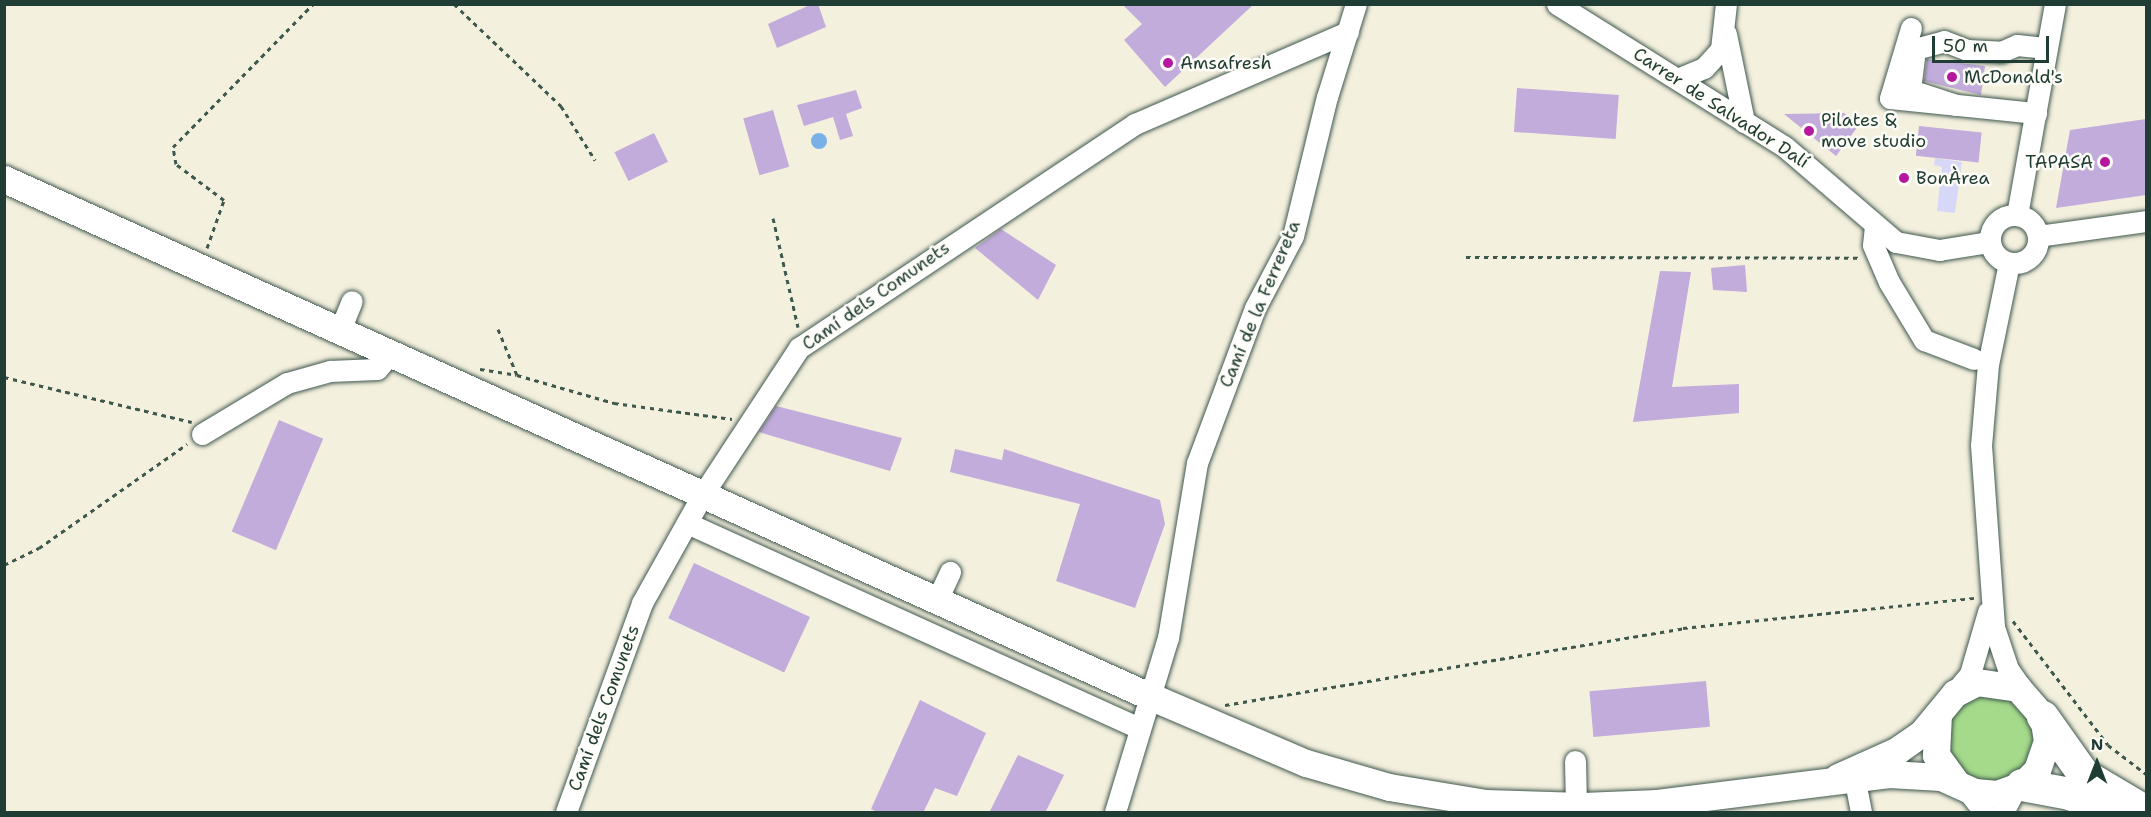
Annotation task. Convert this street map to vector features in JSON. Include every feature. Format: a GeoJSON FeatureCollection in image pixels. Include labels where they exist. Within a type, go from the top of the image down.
{"type":"FeatureCollection","features":[{"type":"Feature","properties":{"kind":"highway"},"geometry":{"type":"LineString","coordinates":[[2043,717],[2084,774],[2146,812]]}},
{"type":"Feature","properties":{"kind":"highway"},"geometry":{"type":"LineString","coordinates":[[2019,787],[2070,794],[2112,813]]}},
{"type":"Feature","properties":{"kind":"main road"},"geometry":{"type":"LineString","coordinates":[[4,179],[1212,724],[1306,763],[1389,786],[1486,803],[1576,806],[1657,803],[1846,776],[1931,775],[1961,786],[1997,794],[2019,787],[2046,750],[2043,717],[2025,693],[1988,681],[1955,693],[1938,714],[1898,750],[1846,776]]}},
{"type":"Feature","properties":{"kind":"main road"},"geometry":{"type":"LineString","coordinates":[[1938,714],[1936,755],[1961,786]]}},
{"type":"Feature","properties":{"kind":"street","name":"Camí de la Ferrereta"},"geometry":{"type":"LineString","coordinates":[[1115,813],[1147,695],[1170,628],[1197,463],[1255,308],[1293,236],[1356,4]]}},
{"type":"Feature","properties":{"kind":"street","name":"Carrer de Salvador Dalí"},"geometry":{"type":"LineString","coordinates":[[1557,4],[1680,78],[1825,177],[1875,226],[1896,242],[1919,250],[1989,242]]}},
{"type":"Feature","properties":{"kind":"street"},"geometry":{"type":"LineString","coordinates":[[1726,4],[1726,33],[1744,122]]}},
{"type":"Feature","properties":{"kind":"street"},"geometry":{"type":"LineString","coordinates":[[2018,215],[2055,4]]}},
{"type":"Feature","properties":{"kind":"street","name":"Camí dels Comunets"},"geometry":{"type":"LineString","coordinates":[[566,813],[642,603],[703,494],[749,420],[803,346],[1136,124],[1348,32]]}},
{"type":"Feature","properties":{"kind":"street"},"geometry":{"type":"LineString","coordinates":[[1680,78],[1713,60],[1726,33]]}},
{"type":"Feature","properties":{"kind":"street"},"geometry":{"type":"LineString","coordinates":[[2036,113],[1890,98],[1915,37],[1944,41],[1967,50],[2001,52],[2017,45],[2047,48]]}},
{"type":"Feature","properties":{"kind":"street"},"geometry":{"type":"LineString","coordinates":[[2008,263],[1989,242],[2000,219],[2018,215],[2031,222],[2043,236]]}},
{"type":"Feature","properties":{"kind":"street"},"geometry":{"type":"LineString","coordinates":[[2008,263],[2030,257],[2043,236],[2146,221]]}},
{"type":"Feature","properties":{"kind":"street"},"geometry":{"type":"LineString","coordinates":[[1875,226],[1879,258],[1924,340],[1974,359]]}},
{"type":"Feature","properties":{"kind":"street"},"geometry":{"type":"LineString","coordinates":[[2008,263],[1988,364],[1981,446],[1989,590],[2004,659],[2025,693]]}},
{"type":"Feature","properties":{"kind":"street"},"geometry":{"type":"LineString","coordinates":[[340,330],[352,300]]}},
{"type":"Feature","properties":{"kind":"street"},"geometry":{"type":"LineString","coordinates":[[202,434],[287,383],[330,371],[377,369],[391,353]]}},
{"type":"Feature","properties":{"kind":"street"},"geometry":{"type":"LineString","coordinates":[[687,523],[1139,728]]}},
{"type":"Feature","properties":{"kind":"street"},"geometry":{"type":"LineString","coordinates":[[937,600],[950,572]]}},
{"type":"Feature","properties":{"kind":"street"},"geometry":{"type":"LineString","coordinates":[[1955,693],[1970,674],[1983,638],[1989,590]]}},
{"type":"Feature","properties":{"kind":"street"},"geometry":{"type":"LineString","coordinates":[[1575,761],[1576,806]]}},
{"type":"Feature","properties":{"kind":"street"},"geometry":{"type":"LineString","coordinates":[[1846,776],[1861,813]]}},
{"type":"Feature","properties":{"kind":"street"},"geometry":{"type":"LineString","coordinates":[[1961,786],[1984,813]]}},
{"type":"Feature","properties":{"kind":"street"},"geometry":{"type":"LineString","coordinates":[[2003,813],[2019,787]]}},
{"type":"Feature","properties":{"kind":"path"},"geometry":{"type":"LineString","coordinates":[[198,266],[224,200],[176,164],[173,147],[313,4]]}},
{"type":"Feature","properties":{"kind":"path"},"geometry":{"type":"LineString","coordinates":[[454,4],[561,106],[595,160]]}},
{"type":"Feature","properties":{"kind":"path"},"geometry":{"type":"LineString","coordinates":[[773,218],[803,346]]}},
{"type":"Feature","properties":{"kind":"path"},"geometry":{"type":"LineString","coordinates":[[1466,258],[1879,258]]}},
{"type":"Feature","properties":{"kind":"path"},"geometry":{"type":"LineString","coordinates":[[498,329],[517,375],[614,403],[749,420]]}},
{"type":"Feature","properties":{"kind":"path"},"geometry":{"type":"LineString","coordinates":[[4,377],[190,420],[202,434],[39,548],[4,565]]}},
{"type":"Feature","properties":{"kind":"path"},"geometry":{"type":"LineString","coordinates":[[1212,724],[1230,701],[1683,628],[1989,590]]}},
{"type":"Feature","properties":{"kind":"path"},"geometry":{"type":"LineString","coordinates":[[2007,613],[2045,670],[2108,745],[2146,774]]}},
{"type":"Feature","properties":{"kind":"shaded area","name":"BonÀrea"},"geometry":{"type":"Polygon","coordinates":[[[1935,158],[1962,162],[1955,213],[1937,211],[1942,167],[1934,165],[1935,158]]]}},
{"type":"Feature","properties":{"kind":"green space"},"geometry":{"type":"Polygon","coordinates":[[[1990,694],[2015,701],[2027,713],[2034,738],[2027,763],[2015,775],[1990,782],[1965,775],[1953,763],[1946,738],[1953,713],[1965,701],[1990,694]]]}},
{"type":"Feature","properties":{"kind":"water"},"geometry":{"type":"Polygon","coordinates":[[[816,133],[822,133],[827,141],[825,147],[816,149],[811,144],[811,138],[816,133]]]}},
{"type":"Feature","properties":{"kind":"building"},"geometry":{"type":"Polygon","coordinates":[[[812,4],[818,4],[826,27],[777,48],[768,24],[812,4]]]}},
{"type":"Feature","properties":{"kind":"building","name":"Amsafresh"},"geometry":{"type":"Polygon","coordinates":[[[1122,4],[1254,4],[1165,87],[1124,40],[1142,24],[1122,4]]]}},
{"type":"Feature","properties":{"kind":"building","name":"McDonald's"},"geometry":{"type":"Polygon","coordinates":[[[1927,59],[1985,66],[1981,95],[1924,81],[1927,59]]]}},
{"type":"Feature","properties":{"kind":"building"},"geometry":{"type":"Polygon","coordinates":[[[1517,88],[1619,95],[1616,139],[1514,132],[1517,88]]]}},
{"type":"Feature","properties":{"kind":"building"},"geometry":{"type":"Polygon","coordinates":[[[856,90],[862,108],[846,114],[853,136],[840,140],[833,117],[804,126],[797,105],[856,90]]]}},
{"type":"Feature","properties":{"kind":"building"},"geometry":{"type":"Polygon","coordinates":[[[773,110],[789,167],[759,175],[743,119],[773,110]]]}},
{"type":"Feature","properties":{"kind":"building"},"geometry":{"type":"Polygon","coordinates":[[[1844,113],[1859,125],[1836,156],[1784,114],[1844,113]]]}},
{"type":"Feature","properties":{"kind":"building","name":"TAPASA"},"geometry":{"type":"Polygon","coordinates":[[[2146,119],[2146,195],[2056,208],[2070,130],[2146,119]]]}},
{"type":"Feature","properties":{"kind":"building"},"geometry":{"type":"Polygon","coordinates":[[[1919,126],[1982,133],[1979,162],[1916,156],[1919,126]]]}},
{"type":"Feature","properties":{"kind":"building"},"geometry":{"type":"Polygon","coordinates":[[[654,133],[668,162],[628,181],[614,152],[654,133]]]}},
{"type":"Feature","properties":{"kind":"building"},"geometry":{"type":"Polygon","coordinates":[[[1001,229],[1056,265],[1038,300],[975,248],[1001,229]]]}},
{"type":"Feature","properties":{"kind":"building"},"geometry":{"type":"Polygon","coordinates":[[[1745,265],[1747,292],[1713,290],[1711,268],[1745,265]]]}},
{"type":"Feature","properties":{"kind":"building"},"geometry":{"type":"Polygon","coordinates":[[[1660,271],[1691,272],[1672,387],[1739,384],[1739,413],[1633,422],[1660,271]]]}},
{"type":"Feature","properties":{"kind":"building"},"geometry":{"type":"Polygon","coordinates":[[[776,406],[902,438],[890,471],[759,432],[776,406]]]}},
{"type":"Feature","properties":{"kind":"building"},"geometry":{"type":"Polygon","coordinates":[[[279,420],[323,439],[276,550],[232,531],[279,420]]]}},
{"type":"Feature","properties":{"kind":"building"},"geometry":{"type":"Polygon","coordinates":[[[955,449],[1002,460],[1004,449],[1160,500],[1165,524],[1135,608],[1056,581],[1080,504],[950,472],[955,449]]]}},
{"type":"Feature","properties":{"kind":"building"},"geometry":{"type":"Polygon","coordinates":[[[694,563],[810,617],[784,672],[668,618],[694,563]]]}},
{"type":"Feature","properties":{"kind":"building"},"geometry":{"type":"Polygon","coordinates":[[[1706,681],[1710,727],[1593,737],[1589,691],[1706,681]]]}},
{"type":"Feature","properties":{"kind":"building"},"geometry":{"type":"Polygon","coordinates":[[[920,700],[986,733],[957,796],[935,788],[923,813],[879,813],[871,809],[920,700]]]}},
{"type":"Feature","properties":{"kind":"building"},"geometry":{"type":"Polygon","coordinates":[[[1018,755],[1064,775],[1045,813],[989,813],[1018,755]]]}},
{"type":"Feature","properties":{"kind":"place","name":"Amsafresh"},"geometry":{"type":"Point","coordinates":[1168,63]}},
{"type":"Feature","properties":{"kind":"place","name":"McDonald's"},"geometry":{"type":"Point","coordinates":[1952,77]}},
{"type":"Feature","properties":{"kind":"place","name":"Pilates & move studio"},"geometry":{"type":"Point","coordinates":[1809,131]}},
{"type":"Feature","properties":{"kind":"place","name":"TAPASA"},"geometry":{"type":"Point","coordinates":[2105,162]}},
{"type":"Feature","properties":{"kind":"place","name":"BonÀrea"},"geometry":{"type":"Point","coordinates":[1904,178]}}]}
